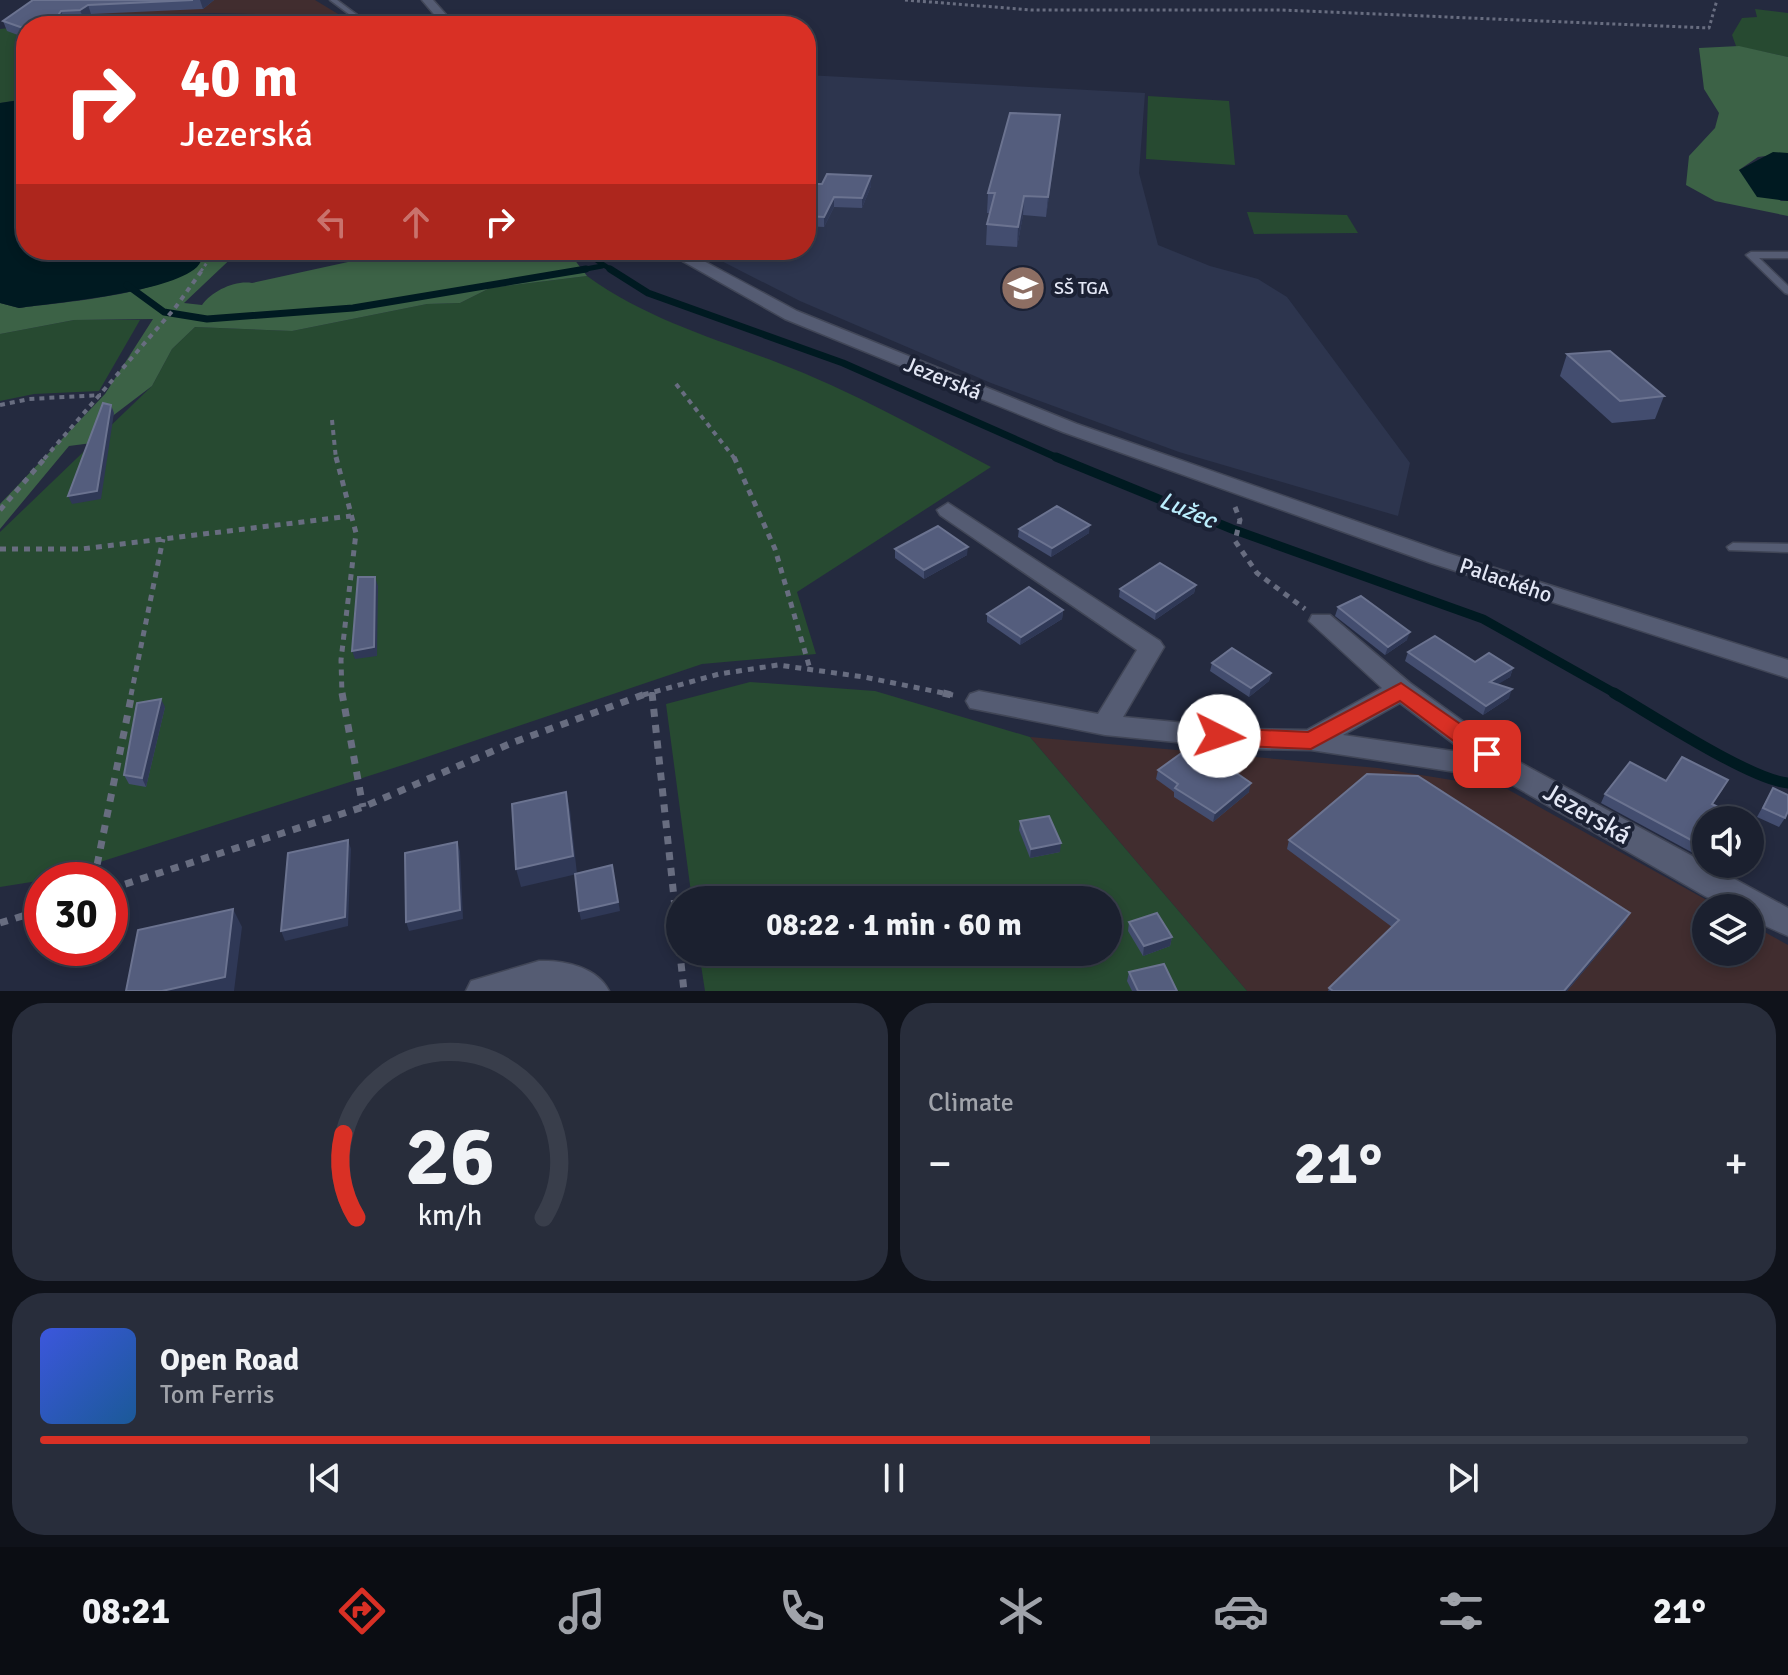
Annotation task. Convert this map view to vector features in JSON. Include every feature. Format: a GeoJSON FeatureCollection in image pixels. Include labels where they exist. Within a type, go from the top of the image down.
{"type":"FeatureCollection","features":[{"type":"Feature","properties":{"kind":"street"},"geometry":{"type":"LineString","coordinates":[[427,0],[441,16]]}},
{"type":"Feature","properties":{"kind":"street","name":"Jezerská"},"geometry":{"type":"LineString","coordinates":[[689,260],[791,315],[864,346],[1225,484]]}},
{"type":"Feature","properties":{"kind":"street","name":"Palackého"},"geometry":{"type":"LineString","coordinates":[[1225,484],[1616,617],[1788,669]]}},
{"type":"Feature","properties":{"kind":"street"},"geometry":{"type":"LineString","coordinates":[[948,510],[1151,647],[1105,725]]}},
{"type":"Feature","properties":{"kind":"street","name":"Jezerská"},"geometry":{"type":"LineString","coordinates":[[1321,621],[1401,690],[1509,770],[1716,887],[1788,923]]}},
{"type":"Feature","properties":{"kind":"street"},"geometry":{"type":"LineString","coordinates":[[1311,740],[1401,690]]}},
{"type":"Feature","properties":{"kind":"street"},"geometry":{"type":"LineString","coordinates":[[979,701],[1105,725],[1247,739],[1311,740],[1509,770]]}},
{"type":"Feature","properties":{"kind":"street"},"geometry":{"type":"LineString","coordinates":[[483,991],[550,973],[576,978],[592,991]]}},
{"type":"Feature","properties":{"kind":"lane"},"geometry":{"type":"LineString","coordinates":[[333,0],[355,16]]}},
{"type":"Feature","properties":{"kind":"lane"},"geometry":{"type":"LineString","coordinates":[[1788,255],[1751,255],[1788,291]]}},
{"type":"Feature","properties":{"kind":"lane"},"geometry":{"type":"LineString","coordinates":[[1733,547],[1788,548]]}},
{"type":"Feature","properties":{"kind":"path"},"geometry":{"type":"LineString","coordinates":[[905,0],[1032,10],[1267,9],[1709,28],[1717,0]]}},
{"type":"Feature","properties":{"kind":"path"},"geometry":{"type":"LineString","coordinates":[[0,510],[175,308],[209,260]]}},
{"type":"Feature","properties":{"kind":"path"},"geometry":{"type":"LineString","coordinates":[[676,384],[734,457],[775,549],[810,670]]}},
{"type":"Feature","properties":{"kind":"path"},"geometry":{"type":"LineString","coordinates":[[0,405],[29,399],[101,395]]}},
{"type":"Feature","properties":{"kind":"path"},"geometry":{"type":"LineString","coordinates":[[332,420],[334,450],[356,533],[341,660],[342,709],[363,807]]}},
{"type":"Feature","properties":{"kind":"path"},"geometry":{"type":"LineString","coordinates":[[0,549],[81,549],[351,516]]}},
{"type":"Feature","properties":{"kind":"path"},"geometry":{"type":"LineString","coordinates":[[1240,520],[1235,541],[1257,573],[1321,621]]}},
{"type":"Feature","properties":{"kind":"path"},"geometry":{"type":"LineString","coordinates":[[98,862],[163,539]]}},
{"type":"Feature","properties":{"kind":"path"},"geometry":{"type":"LineString","coordinates":[[128,883],[363,807],[514,742],[652,692],[719,674],[763,667],[810,670],[864,677],[979,701]]}},
{"type":"Feature","properties":{"kind":"path"},"geometry":{"type":"LineString","coordinates":[[652,692],[684,991]]}},
{"type":"Feature","properties":{"kind":"path"},"geometry":{"type":"LineString","coordinates":[[0,923],[24,916]]}},
{"type":"Feature","properties":{"kind":"shaded area"},"geometry":{"type":"Polygon","coordinates":[[[44,0],[315,0],[341,16],[212,13],[21,16],[44,0]]]}},
{"type":"Feature","properties":{"kind":"shaded area","name":"SŠ TGA"},"geometry":{"type":"Polygon","coordinates":[[[816,76],[1145,93],[1139,173],[1158,245],[1210,266],[1258,279],[1287,297],[1410,463],[1398,516],[1179,452],[991,383],[800,301],[720,260],[816,260],[816,76]]]}},
{"type":"Feature","properties":{"kind":"shaded area"},"geometry":{"type":"Polygon","coordinates":[[[16,101],[16,260],[201,260],[197,267],[163,284],[112,295],[19,308],[0,303],[0,103],[16,101]]]}},
{"type":"Feature","properties":{"kind":"shaded area"},"geometry":{"type":"Polygon","coordinates":[[[1773,152],[1788,153],[1788,201],[1757,197],[1739,170],[1773,152]]]}},
{"type":"Feature","properties":{"kind":"shaded area"},"geometry":{"type":"Polygon","coordinates":[[[1030,737],[1378,768],[1507,789],[1696,894],[1692,894],[1692,966],[1764,966],[1764,932],[1788,945],[1788,991],[1247,991],[1030,737]]]}},
{"type":"Feature","properties":{"kind":"green space"},"geometry":{"type":"Polygon","coordinates":[[[1755,9],[1788,13],[1788,57],[1736,46],[1732,35],[1742,18],[1757,17],[1755,9]]]}},
{"type":"Feature","properties":{"kind":"green space"},"geometry":{"type":"Polygon","coordinates":[[[16,27],[16,101],[0,103],[0,29],[16,27]]]}},
{"type":"Feature","properties":{"kind":"green space"},"geometry":{"type":"Polygon","coordinates":[[[1739,46],[1788,57],[1788,153],[1758,157],[1739,170],[1781,201],[1788,201],[1788,216],[1715,201],[1686,185],[1689,156],[1715,128],[1719,113],[1704,89],[1699,48],[1739,46]]]}},
{"type":"Feature","properties":{"kind":"green space"},"geometry":{"type":"Polygon","coordinates":[[[1148,96],[1229,101],[1235,165],[1146,159],[1148,96]]]}},
{"type":"Feature","properties":{"kind":"green space"},"geometry":{"type":"Polygon","coordinates":[[[1247,212],[1347,215],[1358,233],[1254,234],[1247,212]]]}},
{"type":"Feature","properties":{"kind":"green space"},"geometry":{"type":"Polygon","coordinates":[[[199,260],[229,260],[184,303],[202,305],[218,291],[231,285],[357,260],[575,260],[587,276],[490,288],[460,303],[427,304],[292,331],[195,327],[172,349],[152,386],[98,427],[92,443],[69,446],[0,529],[0,504],[105,394],[153,319],[74,320],[0,334],[0,303],[19,308],[120,294],[173,279],[199,260]]]}},
{"type":"Feature","properties":{"kind":"green space"},"geometry":{"type":"Polygon","coordinates":[[[587,276],[655,315],[831,385],[991,467],[797,592],[816,654],[702,664],[406,764],[100,862],[24,862],[24,883],[0,887],[0,532],[152,386],[172,349],[195,327],[292,331],[427,304],[460,303],[490,288],[587,276]]]}},
{"type":"Feature","properties":{"kind":"green space"},"geometry":{"type":"Polygon","coordinates":[[[74,320],[140,320],[99,391],[34,394],[0,401],[0,334],[74,320]]]}},
{"type":"Feature","properties":{"kind":"green space"},"geometry":{"type":"Polygon","coordinates":[[[750,682],[875,691],[1030,737],[1247,991],[705,991],[701,966],[1122,966],[1122,886],[690,886],[666,704],[750,682]]]}},
{"type":"Feature","properties":{"kind":"building"},"geometry":{"type":"Polygon","coordinates":[[[33,0],[193,0],[88,5],[80,10],[61,11],[58,16],[16,16],[16,26],[3,21],[33,0]]]}},
{"type":"Feature","properties":{"kind":"building"},"geometry":{"type":"Polygon","coordinates":[[[1010,113],[1060,115],[1048,197],[1024,196],[1018,227],[987,224],[995,193],[988,193],[1010,113]]]}},
{"type":"Feature","properties":{"kind":"building"},"geometry":{"type":"Polygon","coordinates":[[[827,174],[871,176],[862,198],[834,197],[824,217],[816,217],[816,184],[822,184],[827,174]]]}},
{"type":"Feature","properties":{"kind":"building"},"geometry":{"type":"Polygon","coordinates":[[[1610,351],[1664,396],[1620,401],[1567,354],[1610,351]]]}},
{"type":"Feature","properties":{"kind":"building"},"geometry":{"type":"Polygon","coordinates":[[[103,403],[111,405],[97,491],[68,496],[103,403]]]}},
{"type":"Feature","properties":{"kind":"building"},"geometry":{"type":"Polygon","coordinates":[[[1057,506],[1090,525],[1052,548],[1019,529],[1057,506]]]}},
{"type":"Feature","properties":{"kind":"building"},"geometry":{"type":"Polygon","coordinates":[[[938,526],[968,547],[924,570],[895,549],[938,526]]]}},
{"type":"Feature","properties":{"kind":"building"},"geometry":{"type":"Polygon","coordinates":[[[1160,563],[1196,585],[1156,612],[1120,589],[1160,563]]]}},
{"type":"Feature","properties":{"kind":"building"},"geometry":{"type":"Polygon","coordinates":[[[358,577],[375,577],[374,647],[352,651],[358,577]]]}},
{"type":"Feature","properties":{"kind":"building"},"geometry":{"type":"Polygon","coordinates":[[[1029,587],[1063,610],[1021,637],[987,614],[1029,587]]]}},
{"type":"Feature","properties":{"kind":"building"},"geometry":{"type":"Polygon","coordinates":[[[1361,596],[1410,632],[1388,647],[1338,607],[1361,596]]]}},
{"type":"Feature","properties":{"kind":"building"},"geometry":{"type":"Polygon","coordinates":[[[1435,636],[1475,662],[1489,653],[1513,668],[1490,682],[1512,689],[1486,706],[1408,652],[1435,636]]]}},
{"type":"Feature","properties":{"kind":"building"},"geometry":{"type":"Polygon","coordinates":[[[1232,648],[1271,673],[1251,688],[1212,663],[1232,648]]]}},
{"type":"Feature","properties":{"kind":"building"},"geometry":{"type":"Polygon","coordinates":[[[161,699],[142,778],[124,775],[137,703],[161,699]]]}},
{"type":"Feature","properties":{"kind":"building"},"geometry":{"type":"Polygon","coordinates":[[[1194,744],[1251,783],[1215,813],[1175,788],[1178,784],[1158,770],[1194,744]]]}},
{"type":"Feature","properties":{"kind":"building"},"geometry":{"type":"Polygon","coordinates":[[[1682,757],[1728,780],[1712,804],[1716,806],[1692,806],[1692,841],[1605,794],[1630,762],[1666,781],[1682,757]]]}},
{"type":"Feature","properties":{"kind":"building"},"geometry":{"type":"Polygon","coordinates":[[[1367,774],[1418,776],[1630,913],[1564,991],[1333,991],[1329,988],[1399,920],[1289,840],[1367,774]]]}},
{"type":"Feature","properties":{"kind":"building"},"geometry":{"type":"Polygon","coordinates":[[[1773,788],[1788,795],[1785,818],[1764,806],[1773,788]]]}},
{"type":"Feature","properties":{"kind":"building"},"geometry":{"type":"Polygon","coordinates":[[[566,792],[573,856],[516,869],[512,804],[566,792]]]}},
{"type":"Feature","properties":{"kind":"building"},"geometry":{"type":"Polygon","coordinates":[[[1049,816],[1061,843],[1031,849],[1020,821],[1049,816]]]}},
{"type":"Feature","properties":{"kind":"building"},"geometry":{"type":"Polygon","coordinates":[[[348,840],[345,917],[281,931],[288,853],[348,840]]]}},
{"type":"Feature","properties":{"kind":"building"},"geometry":{"type":"Polygon","coordinates":[[[457,842],[460,910],[406,922],[405,853],[457,842]]]}},
{"type":"Feature","properties":{"kind":"building"},"geometry":{"type":"Polygon","coordinates":[[[612,865],[618,902],[579,911],[575,874],[612,865]]]}},
{"type":"Feature","properties":{"kind":"building"},"geometry":{"type":"Polygon","coordinates":[[[233,909],[225,977],[162,991],[126,991],[138,930],[233,909]]]}},
{"type":"Feature","properties":{"kind":"building"},"geometry":{"type":"Polygon","coordinates":[[[1157,913],[1172,937],[1144,946],[1129,922],[1157,913]]]}},
{"type":"Feature","properties":{"kind":"building"},"geometry":{"type":"Polygon","coordinates":[[[1164,964],[1177,991],[1138,991],[1129,972],[1164,964]]]}},
{"type":"Feature","properties":{"kind":"waterway","name":"Lužec"},"geometry":{"type":"LineString","coordinates":[[596,260],[613,271]]}},
{"type":"Feature","properties":{"kind":"waterway"},"geometry":{"type":"LineString","coordinates":[[584,269],[602,266]]}},
{"type":"Feature","properties":{"kind":"waterway"},"geometry":{"type":"LineString","coordinates":[[127,285],[164,312],[207,319],[353,308],[584,269]]}},
{"type":"Feature","properties":{"kind":"waterway"},"geometry":{"type":"LineString","coordinates":[[575,271],[584,269]]}},
{"type":"Feature","properties":{"kind":"waterway","name":"Lužec"},"geometry":{"type":"LineString","coordinates":[[610,269],[648,293],[843,363],[1060,459]]}},
{"type":"Feature","properties":{"kind":"waterway","name":"Lužec"},"geometry":{"type":"LineString","coordinates":[[1056,457],[1232,529],[1483,619],[1618,695]]}},
{"type":"Feature","properties":{"kind":"waterway","name":"Lužec"},"geometry":{"type":"LineString","coordinates":[[1614,693],[1727,759],[1771,779],[1788,783]]}},
{"type":"Feature","properties":{"kind":"place","name":"SŠ TGA"},"geometry":{"type":"Point","coordinates":[1023,288]}},
{"type":"Feature","properties":{"kind":"route"},"geometry":{"type":"LineString","coordinates":[[1219,736],[1311,740],[1401,690],[1487,754]]}}]}
